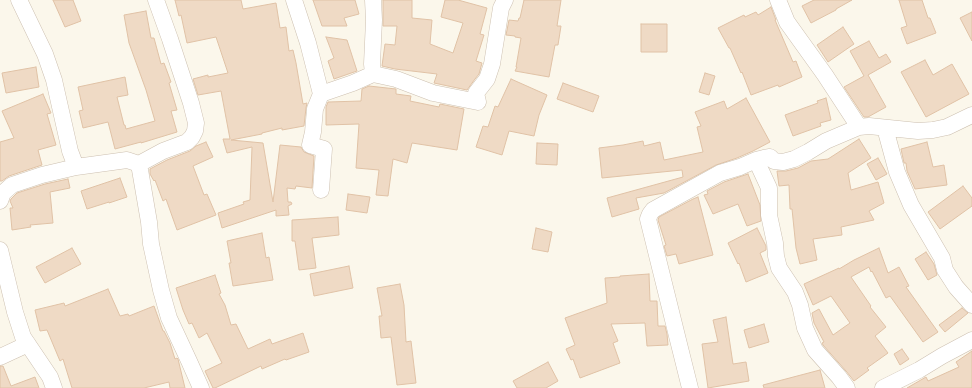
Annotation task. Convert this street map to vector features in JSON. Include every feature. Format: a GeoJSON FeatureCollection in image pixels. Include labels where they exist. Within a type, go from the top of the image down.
{"type":"FeatureCollection","features":[{"type":"Feature","properties":{"kind":"street"},"geometry":{"type":"LineString","coordinates":[[19,0],[45,54],[54,80],[70,151],[76,168]]}},
{"type":"Feature","properties":{"kind":"street"},"geometry":{"type":"LineString","coordinates":[[0,201],[2,193],[12,185],[42,175],[76,168],[127,160],[139,164],[163,151],[187,142],[192,137],[195,131],[196,123],[191,103],[156,0]]}},
{"type":"Feature","properties":{"kind":"street"},"geometry":{"type":"LineString","coordinates":[[294,0],[308,44],[321,94],[315,109],[310,145],[324,149],[321,190]]}},
{"type":"Feature","properties":{"kind":"street"},"geometry":{"type":"LineString","coordinates":[[373,0],[373,74]]}},
{"type":"Feature","properties":{"kind":"street"},"geometry":{"type":"LineString","coordinates":[[321,94],[353,83],[373,74],[396,80],[433,93],[478,102],[476,93],[487,79],[492,64],[501,8],[505,0]]}},
{"type":"Feature","properties":{"kind":"street"},"geometry":{"type":"LineString","coordinates":[[778,0],[787,22],[825,75],[859,127]]}},
{"type":"Feature","properties":{"kind":"street"},"geometry":{"type":"LineString","coordinates":[[690,388],[648,219],[653,210],[720,173],[756,160],[770,157],[774,161],[783,162],[794,159],[826,141],[859,127],[868,126],[918,131],[933,130],[947,127],[972,115]]}},
{"type":"Feature","properties":{"kind":"street"},"geometry":{"type":"LineString","coordinates":[[885,128],[897,172],[911,205],[942,258],[945,270],[956,287],[972,305]]}},
{"type":"Feature","properties":{"kind":"street"},"geometry":{"type":"LineString","coordinates":[[756,160],[769,188],[769,215],[779,268],[795,292],[800,305],[805,328],[815,350],[847,388]]}},
{"type":"Feature","properties":{"kind":"street"},"geometry":{"type":"LineString","coordinates":[[139,164],[149,222],[151,244],[161,290],[169,318],[200,388]]}},
{"type":"Feature","properties":{"kind":"street"},"geometry":{"type":"LineString","coordinates":[[0,250],[15,312],[23,337],[50,377],[54,388]]}},
{"type":"Feature","properties":{"kind":"street"},"geometry":{"type":"LineString","coordinates":[[883,388],[919,370],[972,340]]}},
{"type":"Feature","properties":{"kind":"street"},"geometry":{"type":"LineString","coordinates":[[0,357],[28,344]]}},
{"type":"Feature","properties":{"kind":"building"},"geometry":{"type":"Polygon","coordinates":[[[53,0],[73,0],[81,21],[65,27],[53,0]]]}},
{"type":"Feature","properties":{"kind":"building"},"geometry":{"type":"Polygon","coordinates":[[[175,0],[241,0],[243,9],[276,3],[280,28],[286,27],[289,51],[293,50],[303,104],[307,103],[304,126],[282,130],[282,128],[262,134],[231,140],[263,143],[273,202],[280,145],[301,147],[304,152],[314,156],[312,188],[296,186],[295,189],[287,188],[288,202],[291,202],[292,204],[288,206],[289,215],[276,216],[276,210],[222,228],[218,213],[244,204],[243,202],[250,200],[252,147],[227,153],[223,139],[230,139],[221,91],[198,95],[193,79],[208,75],[208,77],[228,73],[216,37],[187,43],[181,15],[179,16],[175,0]]]}},
{"type":"Feature","properties":{"kind":"building"},"geometry":{"type":"Polygon","coordinates":[[[313,0],[355,0],[359,14],[344,18],[347,26],[322,26],[313,0]]]}},
{"type":"Feature","properties":{"kind":"building"},"geometry":{"type":"Polygon","coordinates":[[[383,0],[412,0],[412,18],[432,20],[430,44],[453,53],[463,23],[441,17],[445,0],[458,0],[487,8],[480,34],[484,35],[476,61],[482,63],[479,74],[467,90],[434,83],[437,74],[382,66],[385,44],[395,45],[397,26],[383,26],[383,0]]]}},
{"type":"Feature","properties":{"kind":"building"},"geometry":{"type":"Polygon","coordinates":[[[524,0],[561,0],[557,26],[561,26],[558,45],[555,45],[549,77],[515,71],[517,67],[521,38],[506,35],[509,20],[518,21],[520,18],[524,0]]]}},
{"type":"Feature","properties":{"kind":"building"},"geometry":{"type":"Polygon","coordinates":[[[814,0],[852,0],[811,23],[802,6],[814,0]]]}},
{"type":"Feature","properties":{"kind":"building"},"geometry":{"type":"Polygon","coordinates":[[[899,0],[922,0],[928,18],[930,18],[936,33],[907,44],[901,28],[907,26],[899,0]]]}},
{"type":"Feature","properties":{"kind":"building"},"geometry":{"type":"Polygon","coordinates":[[[771,7],[793,62],[796,61],[802,77],[779,87],[778,85],[751,95],[742,72],[741,73],[730,48],[718,28],[744,15],[745,17],[756,12],[758,15],[771,7]]]}},
{"type":"Feature","properties":{"kind":"building"},"geometry":{"type":"Polygon","coordinates":[[[146,11],[151,38],[154,38],[161,64],[164,63],[171,82],[169,83],[177,110],[171,111],[177,132],[115,149],[108,122],[83,128],[79,111],[83,110],[78,87],[125,77],[128,95],[117,97],[126,129],[155,121],[146,90],[129,43],[124,15],[146,11]]]}},
{"type":"Feature","properties":{"kind":"building"},"geometry":{"type":"Polygon","coordinates":[[[972,12],[972,41],[960,18],[972,12]]]}},
{"type":"Feature","properties":{"kind":"building"},"geometry":{"type":"Polygon","coordinates":[[[641,24],[667,24],[667,52],[641,52],[641,24]]]}},
{"type":"Feature","properties":{"kind":"building"},"geometry":{"type":"Polygon","coordinates":[[[843,27],[854,44],[828,62],[817,45],[843,27]]]}},
{"type":"Feature","properties":{"kind":"building"},"geometry":{"type":"Polygon","coordinates":[[[326,37],[347,40],[357,71],[334,79],[328,61],[334,58],[326,37]]]}},
{"type":"Feature","properties":{"kind":"building"},"geometry":{"type":"Polygon","coordinates":[[[869,41],[879,58],[886,54],[891,62],[868,75],[886,107],[868,117],[864,117],[844,87],[864,76],[850,51],[869,41]]]}},
{"type":"Feature","properties":{"kind":"building"},"geometry":{"type":"Polygon","coordinates":[[[925,60],[933,75],[952,64],[969,94],[926,117],[901,72],[925,60]]]}},
{"type":"Feature","properties":{"kind":"building"},"geometry":{"type":"Polygon","coordinates":[[[36,67],[39,87],[6,93],[2,73],[36,67]]]}},
{"type":"Feature","properties":{"kind":"building"},"geometry":{"type":"Polygon","coordinates":[[[705,73],[715,76],[709,95],[699,92],[705,73]]]}},
{"type":"Feature","properties":{"kind":"building"},"geometry":{"type":"Polygon","coordinates":[[[511,79],[547,95],[539,115],[534,136],[509,131],[502,155],[476,147],[483,126],[488,127],[495,106],[498,107],[511,79]]]}},
{"type":"Feature","properties":{"kind":"building"},"geometry":{"type":"Polygon","coordinates":[[[563,83],[599,96],[593,112],[557,99],[563,83]]]}},
{"type":"Feature","properties":{"kind":"building"},"geometry":{"type":"Polygon","coordinates":[[[369,86],[396,89],[396,94],[411,96],[410,101],[439,107],[440,104],[464,109],[457,150],[412,143],[407,163],[393,159],[388,196],[376,195],[379,170],[356,168],[359,124],[326,125],[326,107],[328,102],[361,101],[362,89],[369,86]]]}},
{"type":"Feature","properties":{"kind":"building"},"geometry":{"type":"Polygon","coordinates":[[[43,94],[51,113],[47,114],[56,145],[38,150],[42,165],[9,176],[0,181],[0,142],[14,138],[2,111],[43,94]]]}},
{"type":"Feature","properties":{"kind":"building"},"geometry":{"type":"Polygon","coordinates":[[[746,98],[770,142],[737,158],[716,165],[664,193],[636,198],[639,209],[612,217],[607,198],[683,177],[682,170],[602,178],[599,148],[643,141],[644,146],[660,142],[664,160],[703,152],[697,127],[701,126],[695,112],[724,101],[727,109],[746,98]]]}},
{"type":"Feature","properties":{"kind":"building"},"geometry":{"type":"Polygon","coordinates":[[[826,98],[831,120],[820,123],[821,126],[793,136],[785,115],[818,103],[817,101],[826,98]]]}},
{"type":"Feature","properties":{"kind":"building"},"geometry":{"type":"Polygon","coordinates":[[[859,139],[871,158],[848,173],[851,190],[878,182],[884,203],[869,211],[874,220],[841,227],[842,235],[813,239],[817,260],[800,264],[796,248],[792,209],[790,209],[789,185],[779,186],[777,171],[786,171],[798,168],[811,161],[828,159],[859,139]]]}},
{"type":"Feature","properties":{"kind":"building"},"geometry":{"type":"Polygon","coordinates":[[[206,142],[213,157],[193,166],[204,195],[207,194],[216,215],[177,230],[166,199],[163,201],[155,180],[154,181],[150,174],[150,169],[206,142]]]}},
{"type":"Feature","properties":{"kind":"building"},"geometry":{"type":"Polygon","coordinates":[[[927,142],[933,167],[944,165],[947,185],[915,189],[907,171],[906,163],[904,163],[901,149],[927,142]]]}},
{"type":"Feature","properties":{"kind":"building"},"geometry":{"type":"Polygon","coordinates":[[[537,143],[558,144],[557,165],[536,164],[537,143]]]}},
{"type":"Feature","properties":{"kind":"building"},"geometry":{"type":"Polygon","coordinates":[[[878,158],[887,174],[876,180],[867,164],[878,158]]]}},
{"type":"Feature","properties":{"kind":"building"},"geometry":{"type":"Polygon","coordinates":[[[748,174],[760,205],[761,221],[747,226],[738,204],[713,214],[704,195],[708,194],[707,191],[724,182],[748,174]]]}},
{"type":"Feature","properties":{"kind":"building"},"geometry":{"type":"Polygon","coordinates":[[[120,178],[127,197],[87,209],[81,191],[120,178]]]}},
{"type":"Feature","properties":{"kind":"building"},"geometry":{"type":"Polygon","coordinates":[[[68,179],[70,188],[50,192],[53,223],[30,225],[31,227],[12,230],[10,208],[13,208],[10,201],[17,193],[45,184],[68,179]]]}},
{"type":"Feature","properties":{"kind":"building"},"geometry":{"type":"Polygon","coordinates":[[[963,186],[972,198],[972,206],[940,229],[928,212],[963,186]]]}},
{"type":"Feature","properties":{"kind":"building"},"geometry":{"type":"Polygon","coordinates":[[[348,194],[370,197],[367,213],[346,210],[348,194]]]}},
{"type":"Feature","properties":{"kind":"building"},"geometry":{"type":"Polygon","coordinates":[[[698,197],[713,255],[679,264],[676,254],[667,256],[664,246],[666,245],[658,220],[659,217],[698,197]]]}},
{"type":"Feature","properties":{"kind":"building"},"geometry":{"type":"Polygon","coordinates":[[[338,217],[339,235],[312,238],[316,268],[299,270],[295,241],[292,241],[292,220],[338,217]]]}},
{"type":"Feature","properties":{"kind":"building"},"geometry":{"type":"Polygon","coordinates":[[[536,228],[552,232],[548,252],[532,249],[536,228]]]}},
{"type":"Feature","properties":{"kind":"building"},"geometry":{"type":"Polygon","coordinates":[[[757,228],[766,246],[766,250],[760,253],[768,273],[746,282],[739,263],[738,264],[728,243],[757,228]]]}},
{"type":"Feature","properties":{"kind":"building"},"geometry":{"type":"Polygon","coordinates":[[[262,233],[266,258],[269,257],[273,280],[233,286],[227,241],[262,233]]]}},
{"type":"Feature","properties":{"kind":"building"},"geometry":{"type":"Polygon","coordinates":[[[72,248],[81,264],[45,283],[36,267],[72,248]]]}},
{"type":"Feature","properties":{"kind":"building"},"geometry":{"type":"Polygon","coordinates":[[[879,248],[888,273],[899,267],[909,286],[906,287],[938,332],[923,342],[890,296],[886,298],[869,267],[851,277],[871,306],[870,307],[886,327],[875,336],[888,353],[867,368],[869,370],[854,381],[823,345],[822,343],[824,342],[814,323],[812,313],[819,309],[833,335],[850,323],[831,296],[813,305],[804,284],[839,269],[879,248]]]}},
{"type":"Feature","properties":{"kind":"building"},"geometry":{"type":"Polygon","coordinates":[[[926,252],[934,264],[937,275],[928,280],[915,259],[926,252]]]}},
{"type":"Feature","properties":{"kind":"building"},"geometry":{"type":"Polygon","coordinates":[[[349,266],[353,288],[314,296],[310,274],[349,266]]]}},
{"type":"Feature","properties":{"kind":"building"},"geometry":{"type":"Polygon","coordinates":[[[649,274],[650,301],[657,301],[658,326],[665,326],[668,345],[647,346],[645,323],[611,324],[618,341],[613,343],[620,363],[580,378],[573,359],[571,360],[566,349],[575,345],[565,318],[607,303],[605,278],[649,274]]]}},
{"type":"Feature","properties":{"kind":"building"},"geometry":{"type":"Polygon","coordinates":[[[215,275],[221,293],[219,294],[225,305],[231,325],[236,324],[248,349],[270,339],[272,344],[303,333],[309,352],[286,360],[285,359],[262,369],[261,366],[213,388],[205,371],[222,363],[207,333],[199,338],[192,323],[189,324],[176,288],[215,275]]]}},
{"type":"Feature","properties":{"kind":"building"},"geometry":{"type":"Polygon","coordinates":[[[400,284],[404,305],[406,342],[411,341],[416,383],[397,385],[391,337],[381,338],[379,316],[382,316],[377,288],[400,284]]]}},
{"type":"Feature","properties":{"kind":"building"},"geometry":{"type":"Polygon","coordinates":[[[108,289],[120,316],[128,314],[129,316],[154,306],[163,331],[170,343],[175,359],[178,359],[185,388],[170,388],[169,382],[144,388],[72,388],[63,359],[60,361],[47,330],[40,331],[35,310],[64,303],[65,306],[108,289]]]}},
{"type":"Feature","properties":{"kind":"building"},"geometry":{"type":"Polygon","coordinates":[[[962,308],[968,313],[945,332],[939,325],[962,308]]]}},
{"type":"Feature","properties":{"kind":"building"},"geometry":{"type":"Polygon","coordinates":[[[726,317],[733,364],[746,362],[749,381],[708,388],[702,344],[718,342],[713,320],[726,317]]]}},
{"type":"Feature","properties":{"kind":"building"},"geometry":{"type":"Polygon","coordinates":[[[764,324],[769,342],[749,348],[744,330],[764,324]]]}},
{"type":"Feature","properties":{"kind":"building"},"geometry":{"type":"Polygon","coordinates":[[[902,349],[909,359],[900,365],[894,354],[902,349]]]}},
{"type":"Feature","properties":{"kind":"building"},"geometry":{"type":"Polygon","coordinates":[[[972,351],[972,388],[907,388],[926,377],[928,381],[959,367],[956,362],[972,351]]]}},
{"type":"Feature","properties":{"kind":"building"},"geometry":{"type":"Polygon","coordinates":[[[548,362],[558,381],[546,388],[517,388],[513,381],[548,362]]]}},
{"type":"Feature","properties":{"kind":"building"},"geometry":{"type":"Polygon","coordinates":[[[0,366],[3,366],[11,386],[35,377],[39,388],[0,388],[0,366]]]}},
{"type":"Feature","properties":{"kind":"building"},"geometry":{"type":"Polygon","coordinates":[[[820,370],[825,388],[764,388],[763,385],[820,370]]]}}]}
